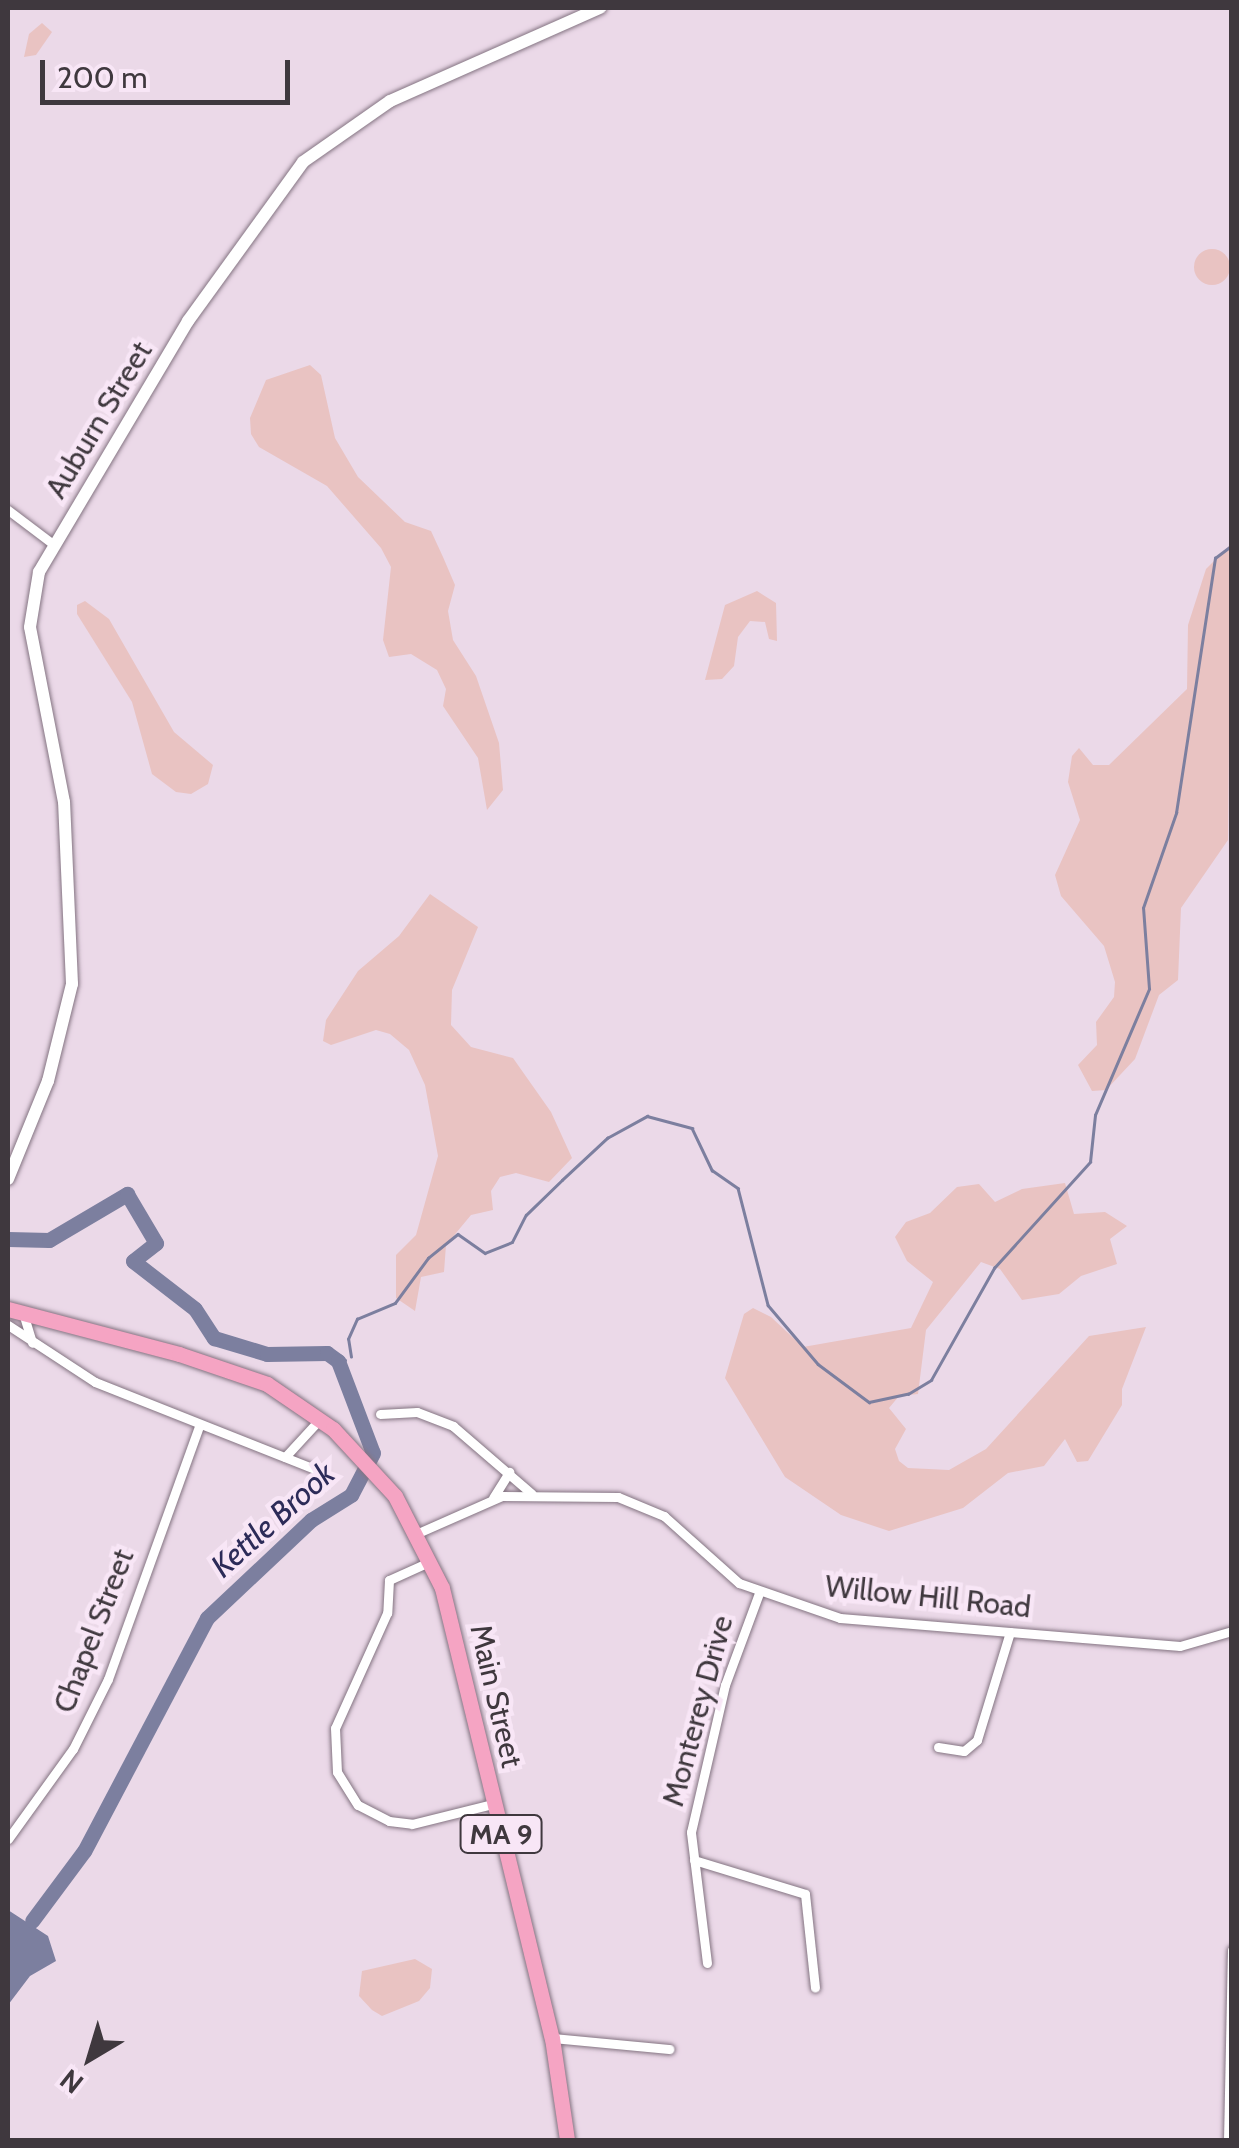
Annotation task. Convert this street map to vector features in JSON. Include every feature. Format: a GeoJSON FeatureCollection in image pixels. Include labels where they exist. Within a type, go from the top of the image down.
{"type":"FeatureCollection","features":[{"type":"Feature","properties":{"kind":"highway","name":"Main Street"},"geometry":{"type":"LineString","coordinates":[[15,1311],[232,1369],[321,1418],[367,1463],[418,1534],[432,1562],[552,2038],[567,2140]]}},
{"type":"Feature","properties":{"kind":"street","name":"Auburn Street"},"geometry":{"type":"LineString","coordinates":[[8,1179],[48,1080],[72,984],[64,802],[37,678],[30,608],[53,544],[208,290],[303,162],[390,101],[600,8]]}},
{"type":"Feature","properties":{"kind":"street"},"geometry":{"type":"LineString","coordinates":[[8,510],[53,544]]}},
{"type":"Feature","properties":{"kind":"street","name":"Main Street"},"geometry":{"type":"LineString","coordinates":[[15,1311],[34,1346]]}},
{"type":"Feature","properties":{"kind":"street"},"geometry":{"type":"LineString","coordinates":[[8,1325],[34,1346],[95,1382],[322,1472]]}},
{"type":"Feature","properties":{"kind":"street"},"geometry":{"type":"LineString","coordinates":[[380,1414],[406,1410],[441,1420],[532,1494]]}},
{"type":"Feature","properties":{"kind":"street"},"geometry":{"type":"LineString","coordinates":[[285,1457],[321,1418]]}},
{"type":"Feature","properties":{"kind":"street","name":"Chapel Street"},"geometry":{"type":"LineString","coordinates":[[8,1839],[73,1749],[108,1679],[199,1426]]}},
{"type":"Feature","properties":{"kind":"street"},"geometry":{"type":"LineString","coordinates":[[418,1534],[493,1498],[509,1472]]}},
{"type":"Feature","properties":{"kind":"street","name":"Willow Hill Road"},"geometry":{"type":"LineString","coordinates":[[493,1498],[532,1494],[641,1504],[670,1521],[720,1570],[759,1593],[849,1619],[1180,1646],[1232,1632]]}},
{"type":"Feature","properties":{"kind":"street"},"geometry":{"type":"LineString","coordinates":[[432,1562],[390,1580],[387,1613],[335,1728],[336,1772],[358,1805],[389,1821],[412,1824],[494,1804]]}},
{"type":"Feature","properties":{"kind":"street","name":"Monterey Drive"},"geometry":{"type":"LineString","coordinates":[[708,1963],[691,1832],[721,1702],[759,1593]]}},
{"type":"Feature","properties":{"kind":"street"},"geometry":{"type":"LineString","coordinates":[[938,1747],[964,1751],[977,1740],[1010,1632]]}},
{"type":"Feature","properties":{"kind":"street"},"geometry":{"type":"LineString","coordinates":[[694,1860],[805,1894],[816,1986]]}},
{"type":"Feature","properties":{"kind":"street"},"geometry":{"type":"LineString","coordinates":[[1228,2140],[1232,1950]]}},
{"type":"Feature","properties":{"kind":"street"},"geometry":{"type":"LineString","coordinates":[[552,2038],[669,2048]]}},
{"type":"Feature","properties":{"kind":"shaded area"},"geometry":{"type":"Polygon","coordinates":[[[42,23],[52,32],[36,55],[24,57],[29,34],[42,23]]]}},
{"type":"Feature","properties":{"kind":"shaded area"},"geometry":{"type":"Polygon","coordinates":[[[1212,249],[1225,254],[1230,267],[1225,280],[1212,285],[1199,280],[1194,267],[1199,254],[1212,249]]]}},
{"type":"Feature","properties":{"kind":"shaded area"},"geometry":{"type":"Polygon","coordinates":[[[310,365],[321,375],[335,438],[358,477],[405,522],[431,531],[455,585],[448,611],[453,640],[476,676],[499,743],[503,790],[487,810],[478,758],[443,706],[446,689],[437,670],[411,654],[389,657],[383,640],[391,567],[381,548],[327,486],[259,447],[251,434],[250,418],[266,380],[310,365]]]}},
{"type":"Feature","properties":{"kind":"shaded area"},"geometry":{"type":"Polygon","coordinates":[[[1231,544],[1228,840],[1181,908],[1178,980],[1159,995],[1135,1059],[1106,1090],[1092,1091],[1078,1065],[1097,1045],[1096,1022],[1114,997],[1115,982],[1104,946],[1061,896],[1055,875],[1080,820],[1068,782],[1072,756],[1079,748],[1093,765],[1109,765],[1187,689],[1188,625],[1206,569],[1231,544]]]}},
{"type":"Feature","properties":{"kind":"shaded area"},"geometry":{"type":"Polygon","coordinates":[[[757,591],[776,603],[777,641],[769,639],[765,622],[750,621],[738,637],[734,666],[722,679],[705,680],[725,605],[757,591]]]}},
{"type":"Feature","properties":{"kind":"shaded area"},"geometry":{"type":"Polygon","coordinates":[[[85,601],[109,619],[174,732],[213,765],[208,784],[191,794],[176,792],[152,774],[132,702],[77,614],[77,605],[85,601]]]}},
{"type":"Feature","properties":{"kind":"shaded area"},"geometry":{"type":"Polygon","coordinates":[[[430,894],[478,927],[452,990],[451,1025],[471,1047],[513,1058],[551,1112],[572,1158],[549,1182],[516,1173],[500,1177],[491,1191],[493,1210],[471,1215],[446,1245],[444,1272],[421,1277],[415,1311],[396,1298],[396,1255],[416,1235],[438,1156],[425,1085],[409,1050],[390,1034],[376,1030],[331,1045],[323,1041],[326,1020],[358,971],[399,936],[430,894]]]}},
{"type":"Feature","properties":{"kind":"shaded area"},"geometry":{"type":"Polygon","coordinates":[[[1065,1183],[1074,1214],[1105,1212],[1127,1226],[1110,1239],[1117,1264],[1081,1276],[1059,1294],[1022,1300],[1000,1269],[981,1262],[926,1330],[918,1394],[899,1396],[889,1408],[906,1429],[895,1449],[899,1461],[908,1468],[949,1470],[986,1449],[1089,1336],[1146,1327],[1122,1389],[1122,1405],[1088,1461],[1077,1462],[1065,1439],[1044,1466],[1008,1473],[963,1508],[889,1531],[841,1515],[785,1477],[725,1378],[744,1314],[753,1308],[771,1317],[803,1347],[911,1328],[933,1282],[907,1261],[895,1237],[906,1222],[930,1213],[957,1187],[979,1184],[995,1202],[1022,1189],[1065,1183]]]}},
{"type":"Feature","properties":{"kind":"shaded area"},"geometry":{"type":"Polygon","coordinates":[[[415,1959],[432,1969],[430,1988],[419,2001],[382,2016],[359,1996],[362,1971],[415,1959]]]}},
{"type":"Feature","properties":{"kind":"water"},"geometry":{"type":"Polygon","coordinates":[[[8,1910],[48,1936],[56,1961],[30,1976],[8,2005],[8,1910]]]}},
{"type":"Feature","properties":{"kind":"waterway"},"geometry":{"type":"LineString","coordinates":[[351,1357],[348,1339],[357,1319],[395,1303],[428,1258],[458,1234],[485,1253],[512,1242],[526,1215],[607,1138],[647,1116],[692,1128],[712,1170],[738,1188],[768,1305],[818,1364],[869,1402],[908,1394],[931,1380],[994,1268],[1090,1162],[1095,1115],[1149,989],[1143,908],[1176,813],[1215,558],[1232,545]]}},
{"type":"Feature","properties":{"kind":"waterway","name":"Kettle Brook"},"geometry":{"type":"LineString","coordinates":[[8,1239],[49,1240],[127,1194],[156,1243],[133,1261],[195,1309],[214,1338],[267,1354],[327,1353],[338,1361],[373,1453],[351,1495],[311,1520],[207,1618],[84,1851],[32,1921]]}},
{"type":"Feature","properties":{"kind":"waterway","name":"Kettle Brook"},"geometry":{"type":"LineString","coordinates":[[338,1361],[345,1360]]}}]}
